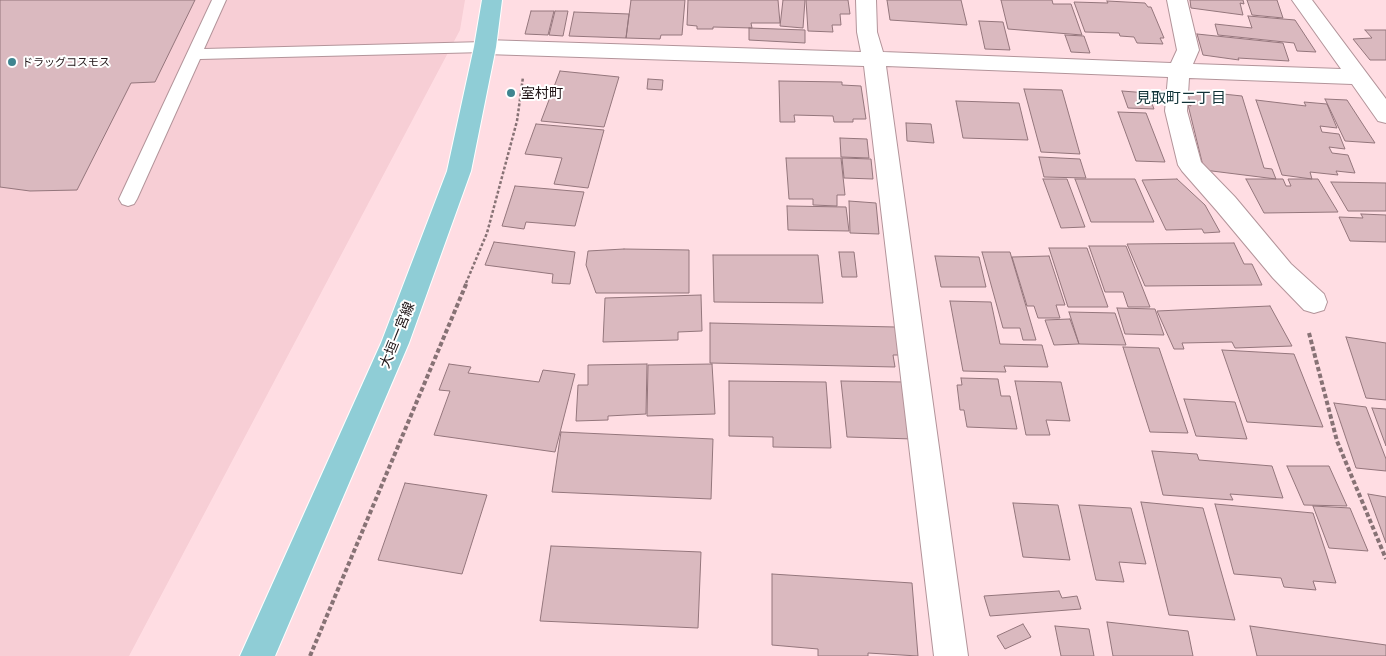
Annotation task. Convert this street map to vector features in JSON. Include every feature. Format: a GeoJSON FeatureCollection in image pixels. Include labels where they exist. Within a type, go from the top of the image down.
{"type":"FeatureCollection","features":[{"type":"Feature","properties":{"kind":"main road","name":"大垣一宮線"},"geometry":{"type":"LineString","coordinates":[[257,656],[395,344],[460,171],[485,47],[492,0]]}},
{"type":"Feature","properties":{"kind":"street"},"geometry":{"type":"LineString","coordinates":[[866,0],[867,32],[874,59],[951,656]]}},
{"type":"Feature","properties":{"kind":"street"},"geometry":{"type":"LineString","coordinates":[[1176,0],[1188,50],[1179,70],[1176,111],[1190,165],[1226,204],[1282,271],[1314,302]]}},
{"type":"Feature","properties":{"kind":"street"},"geometry":{"type":"LineString","coordinates":[[1302,0],[1386,115]]}},
{"type":"Feature","properties":{"kind":"street"},"geometry":{"type":"LineString","coordinates":[[485,47],[1359,77]]}},
{"type":"Feature","properties":{"kind":"lane"},"geometry":{"type":"LineString","coordinates":[[128,199],[219,0]]}},
{"type":"Feature","properties":{"kind":"lane"},"geometry":{"type":"LineString","coordinates":[[194,54],[485,47]]}},
{"type":"Feature","properties":{"kind":"path"},"geometry":{"type":"LineString","coordinates":[[310,656],[487,233],[517,121],[523,73]]}},
{"type":"Feature","properties":{"kind":"path"},"geometry":{"type":"LineString","coordinates":[[1314,302],[1308,336],[1337,442],[1386,559]]}},
{"type":"Feature","properties":{"kind":"shaded area"},"geometry":{"type":"Polygon","coordinates":[[[0,0],[465,0],[460,30],[129,656],[0,656],[0,0]]]}},
{"type":"Feature","properties":{"kind":"building"},"geometry":{"type":"Polygon","coordinates":[[[0,0],[195,0],[155,82],[131,83],[77,190],[30,191],[0,187],[0,0]]]}},
{"type":"Feature","properties":{"kind":"building"},"geometry":{"type":"Polygon","coordinates":[[[631,0],[685,0],[682,35],[661,35],[660,39],[626,38],[631,0]]]}},
{"type":"Feature","properties":{"kind":"building"},"geometry":{"type":"Polygon","coordinates":[[[688,0],[778,0],[780,23],[751,23],[752,28],[713,27],[713,29],[697,29],[697,26],[687,25],[688,0]]]}},
{"type":"Feature","properties":{"kind":"building"},"geometry":{"type":"Polygon","coordinates":[[[783,0],[805,0],[803,28],[780,26],[783,0]]]}},
{"type":"Feature","properties":{"kind":"building"},"geometry":{"type":"Polygon","coordinates":[[[806,0],[848,0],[850,14],[840,14],[841,25],[832,25],[833,32],[808,31],[806,0]]]}},
{"type":"Feature","properties":{"kind":"building"},"geometry":{"type":"Polygon","coordinates":[[[887,0],[961,0],[967,25],[890,20],[887,0]]]}},
{"type":"Feature","properties":{"kind":"building"},"geometry":{"type":"Polygon","coordinates":[[[1001,0],[1052,0],[1053,4],[1071,4],[1082,35],[1008,29],[1001,0]]]}},
{"type":"Feature","properties":{"kind":"building"},"geometry":{"type":"Polygon","coordinates":[[[1190,0],[1243,0],[1244,4],[1240,3],[1243,15],[1191,8],[1190,0]]]}},
{"type":"Feature","properties":{"kind":"building"},"geometry":{"type":"Polygon","coordinates":[[[1247,0],[1277,0],[1283,18],[1252,15],[1247,0]]]}},
{"type":"Feature","properties":{"kind":"building"},"geometry":{"type":"Polygon","coordinates":[[[1107,1],[1145,3],[1148,7],[1151,7],[1164,38],[1160,38],[1163,44],[1137,43],[1134,37],[1120,36],[1119,33],[1085,32],[1074,2],[1108,3],[1107,1]]]}},
{"type":"Feature","properties":{"kind":"building"},"geometry":{"type":"Polygon","coordinates":[[[531,11],[554,11],[548,35],[525,34],[531,11]]]}},
{"type":"Feature","properties":{"kind":"building"},"geometry":{"type":"Polygon","coordinates":[[[555,11],[568,11],[563,36],[549,35],[555,11]]]}},
{"type":"Feature","properties":{"kind":"building"},"geometry":{"type":"Polygon","coordinates":[[[574,12],[629,14],[626,38],[569,36],[574,12]]]}},
{"type":"Feature","properties":{"kind":"building"},"geometry":{"type":"Polygon","coordinates":[[[1248,16],[1295,20],[1316,52],[1297,51],[1294,43],[1218,35],[1215,24],[1252,28],[1248,16]]]}},
{"type":"Feature","properties":{"kind":"building"},"geometry":{"type":"Polygon","coordinates":[[[979,21],[1003,22],[1010,50],[985,49],[979,21]]]}},
{"type":"Feature","properties":{"kind":"building"},"geometry":{"type":"Polygon","coordinates":[[[749,28],[805,30],[805,43],[749,40],[749,28]]]}},
{"type":"Feature","properties":{"kind":"building"},"geometry":{"type":"Polygon","coordinates":[[[1365,30],[1386,30],[1386,60],[1370,60],[1353,39],[1372,38],[1365,30]]]}},
{"type":"Feature","properties":{"kind":"building"},"geometry":{"type":"Polygon","coordinates":[[[1197,34],[1283,43],[1289,61],[1238,58],[1239,60],[1203,55],[1197,34]]]}},
{"type":"Feature","properties":{"kind":"building"},"geometry":{"type":"Polygon","coordinates":[[[1065,35],[1084,36],[1090,53],[1071,52],[1065,35]]]}},
{"type":"Feature","properties":{"kind":"building"},"geometry":{"type":"Polygon","coordinates":[[[560,71],[619,77],[604,127],[541,121],[560,71]]]}},
{"type":"Feature","properties":{"kind":"building"},"geometry":{"type":"Polygon","coordinates":[[[648,79],[663,80],[662,90],[647,89],[648,79]]]}},
{"type":"Feature","properties":{"kind":"building"},"geometry":{"type":"Polygon","coordinates":[[[779,81],[842,82],[842,85],[861,86],[866,119],[853,119],[853,122],[834,122],[833,116],[794,115],[795,122],[780,122],[779,81]]]}},
{"type":"Feature","properties":{"kind":"building"},"geometry":{"type":"Polygon","coordinates":[[[1024,89],[1062,90],[1080,154],[1041,152],[1024,89]]]}},
{"type":"Feature","properties":{"kind":"building"},"geometry":{"type":"Polygon","coordinates":[[[1122,91],[1148,93],[1154,109],[1128,108],[1122,91]]]}},
{"type":"Feature","properties":{"kind":"building"},"geometry":{"type":"Polygon","coordinates":[[[1188,94],[1242,96],[1264,168],[1272,169],[1276,179],[1204,170],[1188,105],[1191,106],[1188,94]]]}},
{"type":"Feature","properties":{"kind":"building"},"geometry":{"type":"Polygon","coordinates":[[[1325,99],[1347,100],[1375,143],[1345,141],[1325,99]]]}},
{"type":"Feature","properties":{"kind":"building"},"geometry":{"type":"Polygon","coordinates":[[[1256,100],[1306,106],[1304,102],[1327,104],[1337,128],[1320,126],[1322,132],[1339,134],[1345,149],[1329,147],[1332,153],[1348,155],[1355,173],[1336,171],[1338,175],[1310,172],[1312,179],[1282,175],[1256,100]]]}},
{"type":"Feature","properties":{"kind":"building"},"geometry":{"type":"Polygon","coordinates":[[[956,101],[1019,103],[1028,140],[963,138],[956,101]]]}},
{"type":"Feature","properties":{"kind":"building"},"geometry":{"type":"Polygon","coordinates":[[[1118,112],[1146,113],[1165,162],[1136,161],[1118,112]]]}},
{"type":"Feature","properties":{"kind":"building"},"geometry":{"type":"Polygon","coordinates":[[[906,123],[931,124],[934,143],[907,141],[906,123]]]}},
{"type":"Feature","properties":{"kind":"building"},"geometry":{"type":"Polygon","coordinates":[[[536,124],[604,130],[588,188],[554,184],[562,158],[525,154],[536,124]]]}},
{"type":"Feature","properties":{"kind":"building"},"geometry":{"type":"Polygon","coordinates":[[[840,138],[867,139],[869,158],[841,157],[840,138]]]}},
{"type":"Feature","properties":{"kind":"building"},"geometry":{"type":"Polygon","coordinates":[[[1039,157],[1080,159],[1086,178],[1044,177],[1039,157]]]}},
{"type":"Feature","properties":{"kind":"building"},"geometry":{"type":"Polygon","coordinates":[[[786,158],[841,158],[845,195],[837,195],[837,206],[813,205],[813,199],[789,199],[786,158]]]}},
{"type":"Feature","properties":{"kind":"building"},"geometry":{"type":"Polygon","coordinates":[[[842,158],[871,159],[873,179],[844,178],[842,158]]]}},
{"type":"Feature","properties":{"kind":"building"},"geometry":{"type":"Polygon","coordinates":[[[1043,179],[1067,179],[1085,227],[1061,228],[1043,179]]]}},
{"type":"Feature","properties":{"kind":"building"},"geometry":{"type":"Polygon","coordinates":[[[1075,179],[1135,179],[1154,222],[1091,222],[1075,179]]]}},
{"type":"Feature","properties":{"kind":"building"},"geometry":{"type":"Polygon","coordinates":[[[1177,179],[1205,205],[1220,232],[1204,233],[1202,229],[1166,230],[1142,180],[1177,179]]]}},
{"type":"Feature","properties":{"kind":"building"},"geometry":{"type":"Polygon","coordinates":[[[1246,179],[1283,179],[1286,186],[1291,186],[1288,179],[1318,179],[1338,212],[1264,213],[1246,179]]]}},
{"type":"Feature","properties":{"kind":"building"},"geometry":{"type":"Polygon","coordinates":[[[1331,182],[1386,183],[1386,211],[1348,211],[1331,182]]]}},
{"type":"Feature","properties":{"kind":"building"},"geometry":{"type":"Polygon","coordinates":[[[515,186],[584,192],[575,226],[526,222],[524,229],[502,226],[515,186]]]}},
{"type":"Feature","properties":{"kind":"building"},"geometry":{"type":"Polygon","coordinates":[[[849,201],[876,203],[879,234],[850,233],[849,201]]]}},
{"type":"Feature","properties":{"kind":"building"},"geometry":{"type":"Polygon","coordinates":[[[787,206],[846,207],[849,231],[788,230],[787,206]]]}},
{"type":"Feature","properties":{"kind":"building"},"geometry":{"type":"Polygon","coordinates":[[[1361,214],[1386,215],[1386,242],[1350,241],[1339,217],[1363,218],[1361,214]]]}},
{"type":"Feature","properties":{"kind":"building"},"geometry":{"type":"Polygon","coordinates":[[[494,242],[575,252],[570,284],[552,283],[553,274],[485,265],[494,242]]]}},
{"type":"Feature","properties":{"kind":"building"},"geometry":{"type":"Polygon","coordinates":[[[1234,243],[1244,264],[1252,264],[1262,285],[1145,286],[1127,244],[1234,243]]]}},
{"type":"Feature","properties":{"kind":"building"},"geometry":{"type":"Polygon","coordinates":[[[1089,246],[1126,246],[1150,307],[1128,307],[1123,292],[1105,292],[1089,246]]]}},
{"type":"Feature","properties":{"kind":"building"},"geometry":{"type":"Polygon","coordinates":[[[1049,248],[1087,248],[1108,307],[1068,307],[1049,248]]]}},
{"type":"Feature","properties":{"kind":"building"},"geometry":{"type":"Polygon","coordinates":[[[624,249],[689,250],[689,293],[596,293],[586,265],[588,251],[624,249]]]}},
{"type":"Feature","properties":{"kind":"building"},"geometry":{"type":"Polygon","coordinates":[[[839,252],[854,252],[857,277],[842,277],[839,252]]]}},
{"type":"Feature","properties":{"kind":"building"},"geometry":{"type":"Polygon","coordinates":[[[982,252],[1010,252],[1036,340],[1023,340],[1020,328],[1003,328],[982,252]]]}},
{"type":"Feature","properties":{"kind":"building"},"geometry":{"type":"Polygon","coordinates":[[[713,255],[818,255],[823,303],[714,302],[713,255]]]}},
{"type":"Feature","properties":{"kind":"building"},"geometry":{"type":"Polygon","coordinates":[[[935,256],[979,257],[986,287],[941,287],[935,256]]]}},
{"type":"Feature","properties":{"kind":"building"},"geometry":{"type":"Polygon","coordinates":[[[1049,256],[1065,305],[1056,305],[1060,318],[1038,318],[1034,306],[1027,306],[1012,257],[1049,256]]]}},
{"type":"Feature","properties":{"kind":"building"},"geometry":{"type":"Polygon","coordinates":[[[701,295],[702,331],[678,332],[678,340],[603,342],[605,298],[701,295]]]}},
{"type":"Feature","properties":{"kind":"building"},"geometry":{"type":"Polygon","coordinates":[[[950,301],[991,302],[1000,344],[1042,345],[1048,367],[1004,366],[1006,372],[963,371],[950,301]]]}},
{"type":"Feature","properties":{"kind":"building"},"geometry":{"type":"Polygon","coordinates":[[[1270,306],[1292,346],[1235,348],[1232,342],[1182,343],[1184,349],[1174,349],[1157,311],[1270,306]]]}},
{"type":"Feature","properties":{"kind":"building"},"geometry":{"type":"Polygon","coordinates":[[[1117,308],[1155,309],[1164,335],[1125,334],[1117,308]]]}},
{"type":"Feature","properties":{"kind":"building"},"geometry":{"type":"Polygon","coordinates":[[[1069,312],[1115,313],[1126,345],[1079,344],[1069,312]]]}},
{"type":"Feature","properties":{"kind":"building"},"geometry":{"type":"Polygon","coordinates":[[[1070,319],[1079,344],[1054,345],[1045,320],[1070,319]]]}},
{"type":"Feature","properties":{"kind":"building"},"geometry":{"type":"Polygon","coordinates":[[[710,323],[896,327],[900,355],[893,355],[895,367],[710,363],[710,323]]]}},
{"type":"Feature","properties":{"kind":"building"},"geometry":{"type":"Polygon","coordinates":[[[1346,337],[1386,343],[1386,400],[1366,398],[1346,337]]]}},
{"type":"Feature","properties":{"kind":"building"},"geometry":{"type":"Polygon","coordinates":[[[1123,347],[1159,348],[1188,433],[1150,432],[1123,347]]]}},
{"type":"Feature","properties":{"kind":"building"},"geometry":{"type":"Polygon","coordinates":[[[1222,350],[1294,354],[1323,427],[1247,422],[1222,350]]]}},
{"type":"Feature","properties":{"kind":"building"},"geometry":{"type":"Polygon","coordinates":[[[449,364],[471,367],[468,373],[539,382],[543,370],[575,374],[555,452],[434,435],[450,391],[439,390],[449,364]]]}},
{"type":"Feature","properties":{"kind":"building"},"geometry":{"type":"Polygon","coordinates":[[[647,364],[646,414],[608,416],[608,420],[576,421],[578,385],[588,385],[588,365],[647,364]]]}},
{"type":"Feature","properties":{"kind":"building"},"geometry":{"type":"Polygon","coordinates":[[[712,364],[715,414],[647,416],[648,365],[712,364]]]}},
{"type":"Feature","properties":{"kind":"building"},"geometry":{"type":"Polygon","coordinates":[[[961,378],[998,379],[1001,396],[1010,396],[1017,429],[967,427],[964,410],[960,410],[957,385],[962,385],[961,378]]]}},
{"type":"Feature","properties":{"kind":"building"},"geometry":{"type":"Polygon","coordinates":[[[729,381],[826,382],[831,448],[773,447],[773,437],[729,436],[729,381]]]}},
{"type":"Feature","properties":{"kind":"building"},"geometry":{"type":"Polygon","coordinates":[[[841,381],[905,382],[913,439],[847,437],[841,381]]]}},
{"type":"Feature","properties":{"kind":"building"},"geometry":{"type":"Polygon","coordinates":[[[1015,381],[1061,382],[1070,421],[1046,420],[1050,435],[1026,435],[1015,381]]]}},
{"type":"Feature","properties":{"kind":"building"},"geometry":{"type":"Polygon","coordinates":[[[1184,399],[1235,402],[1247,439],[1196,436],[1184,399]]]}},
{"type":"Feature","properties":{"kind":"building"},"geometry":{"type":"Polygon","coordinates":[[[1334,403],[1366,407],[1386,459],[1386,471],[1356,468],[1334,403]]]}},
{"type":"Feature","properties":{"kind":"building"},"geometry":{"type":"Polygon","coordinates":[[[1372,408],[1386,409],[1386,446],[1372,408]]]}},
{"type":"Feature","properties":{"kind":"building"},"geometry":{"type":"Polygon","coordinates":[[[561,432],[713,439],[711,499],[552,492],[561,432]]]}},
{"type":"Feature","properties":{"kind":"building"},"geometry":{"type":"Polygon","coordinates":[[[1152,451],[1197,454],[1199,460],[1272,466],[1283,498],[1230,494],[1233,500],[1163,495],[1152,451]]]}},
{"type":"Feature","properties":{"kind":"building"},"geometry":{"type":"Polygon","coordinates":[[[1287,466],[1329,466],[1347,506],[1304,505],[1287,466]]]}},
{"type":"Feature","properties":{"kind":"building"},"geometry":{"type":"Polygon","coordinates":[[[405,483],[487,495],[462,574],[378,560],[405,483]]]}},
{"type":"Feature","properties":{"kind":"building"},"geometry":{"type":"Polygon","coordinates":[[[1368,494],[1386,497],[1386,543],[1368,494]]]}},
{"type":"Feature","properties":{"kind":"building"},"geometry":{"type":"Polygon","coordinates":[[[1141,502],[1203,508],[1235,620],[1169,615],[1141,502]]]}},
{"type":"Feature","properties":{"kind":"building"},"geometry":{"type":"Polygon","coordinates":[[[1013,503],[1058,505],[1070,560],[1023,557],[1013,503]]]}},
{"type":"Feature","properties":{"kind":"building"},"geometry":{"type":"Polygon","coordinates":[[[1215,504],[1313,513],[1336,583],[1313,581],[1316,590],[1284,587],[1281,578],[1234,574],[1215,504]]]}},
{"type":"Feature","properties":{"kind":"building"},"geometry":{"type":"Polygon","coordinates":[[[1079,505],[1131,508],[1146,564],[1119,562],[1124,582],[1096,580],[1079,505]]]}},
{"type":"Feature","properties":{"kind":"building"},"geometry":{"type":"Polygon","coordinates":[[[1313,506],[1350,508],[1368,551],[1329,548],[1313,506]]]}},
{"type":"Feature","properties":{"kind":"building"},"geometry":{"type":"Polygon","coordinates":[[[551,546],[701,552],[698,628],[540,621],[551,546]]]}},
{"type":"Feature","properties":{"kind":"building"},"geometry":{"type":"Polygon","coordinates":[[[772,574],[912,583],[918,656],[868,653],[868,656],[818,656],[818,649],[772,645],[772,574]]]}},
{"type":"Feature","properties":{"kind":"building"},"geometry":{"type":"Polygon","coordinates":[[[1059,591],[1062,598],[1077,596],[1081,609],[990,616],[984,596],[1059,591]]]}},
{"type":"Feature","properties":{"kind":"building"},"geometry":{"type":"Polygon","coordinates":[[[1107,622],[1188,631],[1193,656],[1113,656],[1107,622]]]}},
{"type":"Feature","properties":{"kind":"building"},"geometry":{"type":"Polygon","coordinates":[[[1023,624],[1031,637],[1005,649],[997,636],[1023,624]]]}},
{"type":"Feature","properties":{"kind":"building"},"geometry":{"type":"Polygon","coordinates":[[[1055,626],[1089,629],[1094,656],[1061,656],[1055,626]]]}},
{"type":"Feature","properties":{"kind":"building"},"geometry":{"type":"Polygon","coordinates":[[[1250,626],[1386,645],[1386,656],[1257,656],[1250,626]]]}},
{"type":"Feature","properties":{"kind":"place","name":"ドラッグコスモス"},"geometry":{"type":"Point","coordinates":[12,62]}},
{"type":"Feature","properties":{"kind":"place","name":"室村町"},"geometry":{"type":"Point","coordinates":[511,93]}},
{"type":"Feature","properties":{"kind":"district","name":"見取町二丁目"},"geometry":{"type":"Point","coordinates":[1181,98]}}]}
